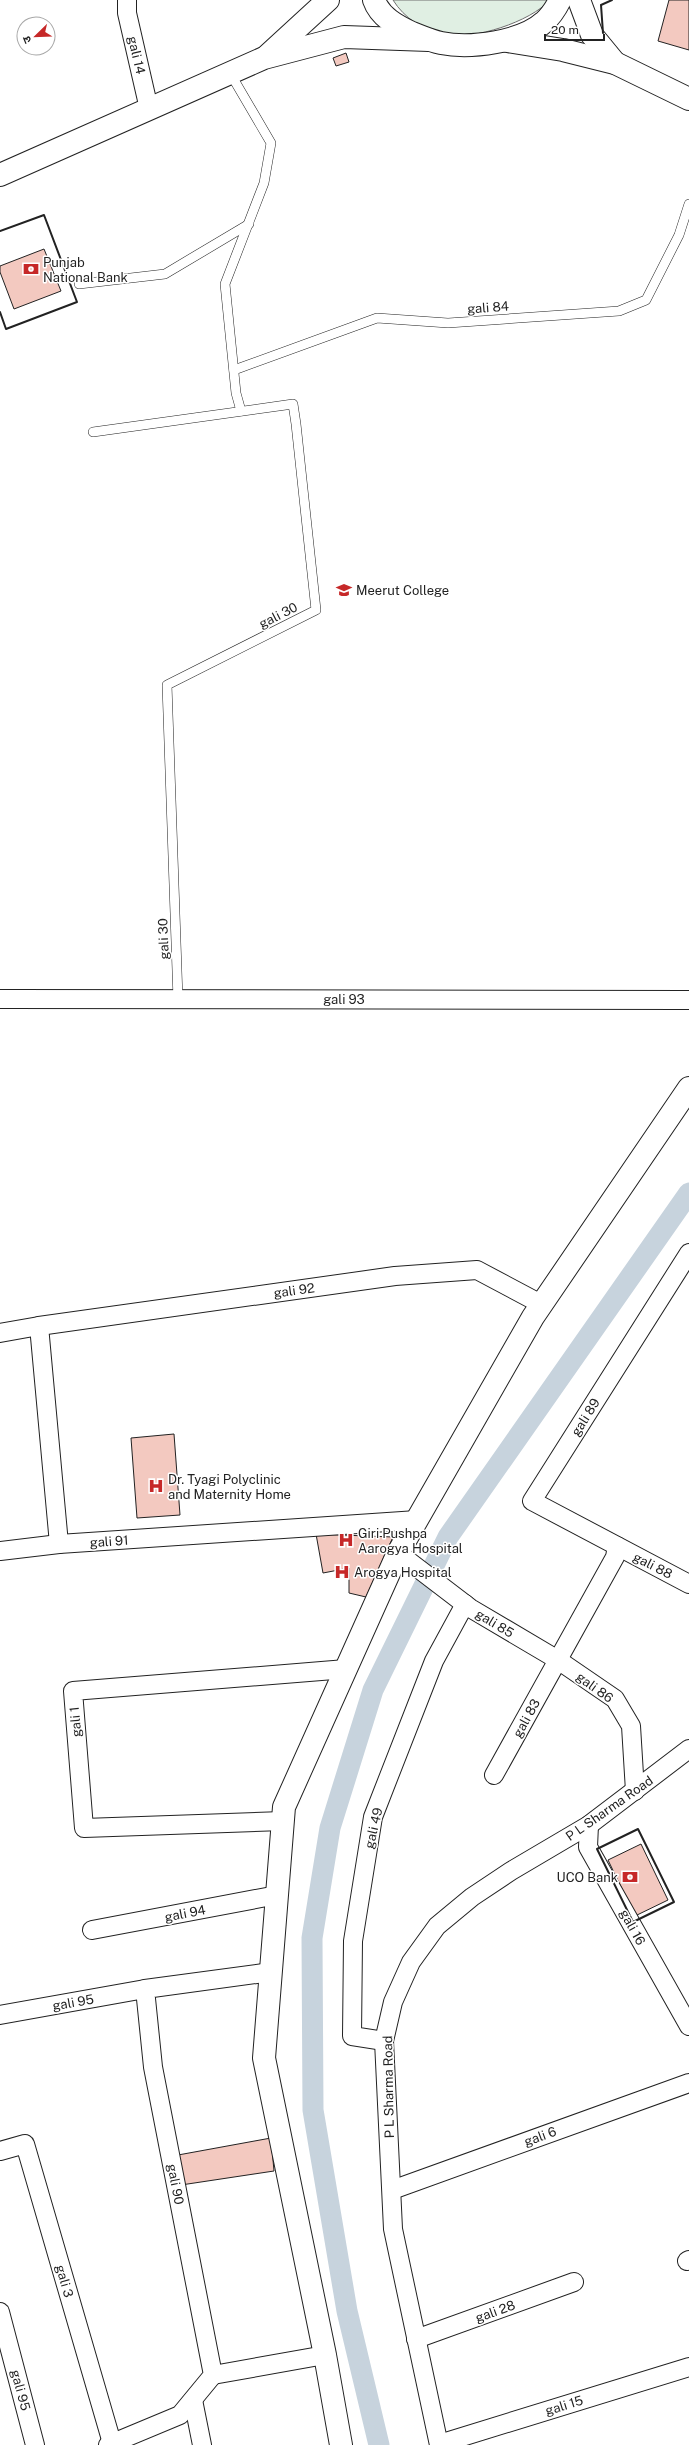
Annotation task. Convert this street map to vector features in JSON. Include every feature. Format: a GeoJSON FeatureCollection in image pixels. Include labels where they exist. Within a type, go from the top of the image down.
{"type":"FeatureCollection","features":[{"type":"Feature","properties":{"kind":"street","name":"gali 14"},"geometry":{"type":"LineString","coordinates":[[127,0],[127,13],[149,109]]}},
{"type":"Feature","properties":{"kind":"street"},"geometry":{"type":"LineString","coordinates":[[264,58],[328,0]]}},
{"type":"Feature","properties":{"kind":"street"},"geometry":{"type":"LineString","coordinates":[[374,0],[384,15],[394,25],[429,40]]}},
{"type":"Feature","properties":{"kind":"street"},"geometry":{"type":"LineString","coordinates":[[0,175],[264,58],[344,37],[429,40],[456,44],[503,40],[529,32],[544,22],[560,0]]}},
{"type":"Feature","properties":{"kind":"street"},"geometry":{"type":"LineString","coordinates":[[584,2],[592,35],[615,63]]}},
{"type":"Feature","properties":{"kind":"street"},"geometry":{"type":"LineString","coordinates":[[503,40],[564,50],[615,63],[689,99]]}},
{"type":"Feature","properties":{"kind":"street","name":"gali 93"},"geometry":{"type":"LineString","coordinates":[[0,999],[689,1000]]}},
{"type":"Feature","properties":{"kind":"street"},"geometry":{"type":"LineString","coordinates":[[341,2445],[325,2355],[264,2058],[284,1807],[346,1669],[417,1520],[541,1304],[689,1088]]}},
{"type":"Feature","properties":{"kind":"street","name":"gali 89"},"geometry":{"type":"LineString","coordinates":[[617,1546],[532,1501],[689,1253]]}},
{"type":"Feature","properties":{"kind":"street","name":"gali 92"},"geometry":{"type":"LineString","coordinates":[[39,1326],[394,1276],[477,1270],[541,1304]]}},
{"type":"Feature","properties":{"kind":"street"},"geometry":{"type":"LineString","coordinates":[[0,1333],[39,1326],[59,1544]]}},
{"type":"Feature","properties":{"kind":"street","name":"gali 91"},"geometry":{"type":"LineString","coordinates":[[0,1551],[59,1544],[417,1520]]}},
{"type":"Feature","properties":{"kind":"street","name":"gali 88"},"geometry":{"type":"LineString","coordinates":[[617,1546],[689,1584]]}},
{"type":"Feature","properties":{"kind":"street","name":"gali 83"},"geometry":{"type":"LineString","coordinates":[[494,1775],[615,1557],[617,1546]]}},
{"type":"Feature","properties":{"kind":"street","name":"gali 85"},"geometry":{"type":"LineString","coordinates":[[400,1555],[465,1604],[558,1660]]}},
{"type":"Feature","properties":{"kind":"street","name":"gali 49"},"geometry":{"type":"LineString","coordinates":[[384,2040],[352,2036],[353,1941],[373,1817],[434,1661],[465,1604]]}},
{"type":"Feature","properties":{"kind":"street","name":"gali 86"},"geometry":{"type":"LineString","coordinates":[[558,1660],[615,1699],[631,1726],[635,1790]]}},
{"type":"Feature","properties":{"kind":"street","name":"gali 1"},"geometry":{"type":"LineString","coordinates":[[283,1821],[84,1828],[73,1691],[346,1669]]}},
{"type":"Feature","properties":{"kind":"street","name":"P L Sharma Road"},"geometry":{"type":"LineString","coordinates":[[439,2445],[393,2229],[384,2040],[393,2002],[411,1962],[437,1926],[472,1897],[511,1871],[589,1825],[689,1749]]}},
{"type":"Feature","properties":{"kind":"street","name":"gali 16"},"geometry":{"type":"LineString","coordinates":[[589,1825],[588,1847],[689,2026]]}},
{"type":"Feature","properties":{"kind":"street","name":"gali 94"},"geometry":{"type":"LineString","coordinates":[[92,1930],[277,1895]]}},
{"type":"Feature","properties":{"kind":"street"},"geometry":{"type":"LineString","coordinates":[[145,1989],[271,1972]]}},
{"type":"Feature","properties":{"kind":"street","name":"gali 95"},"geometry":{"type":"LineString","coordinates":[[0,2015],[145,1989]]}},
{"type":"Feature","properties":{"kind":"street","name":"gali 90"},"geometry":{"type":"LineString","coordinates":[[145,1989],[153,2067],[214,2375]]}},
{"type":"Feature","properties":{"kind":"street","name":"gali 6"},"geometry":{"type":"LineString","coordinates":[[392,2190],[689,2083]]}},
{"type":"Feature","properties":{"kind":"street","name":"gali 3"},"geometry":{"type":"LineString","coordinates":[[0,2151],[25,2144],[110,2444]]}},
{"type":"Feature","properties":{"kind":"street","name":"gali 28"},"geometry":{"type":"LineString","coordinates":[[416,2339],[574,2282]]}},
{"type":"Feature","properties":{"kind":"street","name":"gali 95"},"geometry":{"type":"LineString","coordinates":[[0,2312],[35,2445]]}},
{"type":"Feature","properties":{"kind":"street"},"geometry":{"type":"LineString","coordinates":[[110,2444],[180,2414],[214,2375],[325,2355]]}},
{"type":"Feature","properties":{"kind":"street","name":"gali 15"},"geometry":{"type":"LineString","coordinates":[[439,2445],[689,2366]]}},
{"type":"Feature","properties":{"kind":"street"},"geometry":{"type":"LineString","coordinates":[[193,2400],[202,2445]]}},
{"type":"Feature","properties":{"kind":"lane"},"geometry":{"type":"LineString","coordinates":[[230,73],[271,143],[264,183],[225,284],[236,393],[242,411]]}},
{"type":"Feature","properties":{"kind":"lane","name":"gali 84"},"geometry":{"type":"LineString","coordinates":[[234,370],[377,318],[448,323],[619,311],[646,300],[679,235],[689,204]]}},
{"type":"Feature","properties":{"kind":"lane"},"geometry":{"type":"LineString","coordinates":[[80,284],[165,274],[249,224]]}},
{"type":"Feature","properties":{"kind":"lane","name":"gali 30"},"geometry":{"type":"LineString","coordinates":[[93,432],[293,404],[316,610],[167,685],[178,999]]}},
{"type":"Feature","properties":{"kind":"green space"},"geometry":{"type":"Polygon","coordinates":[[[393,0],[550,0],[541,8],[529,15],[501,28],[471,35],[457,36],[437,33],[422,27],[409,18],[393,0]]]}},
{"type":"Feature","properties":{"kind":"building"},"geometry":{"type":"Polygon","coordinates":[[[669,0],[689,0],[689,50],[658,41],[669,0]]]}},
{"type":"Feature","properties":{"kind":"building"},"geometry":{"type":"Polygon","coordinates":[[[346,53],[349,62],[336,66],[333,58],[346,53]]]}},
{"type":"Feature","properties":{"kind":"building"},"geometry":{"type":"Polygon","coordinates":[[[44,249],[61,291],[14,309],[0,272],[0,266],[44,249]]]}},
{"type":"Feature","properties":{"kind":"building"},"geometry":{"type":"Polygon","coordinates":[[[174,1434],[180,1515],[137,1518],[131,1438],[174,1434]]]}},
{"type":"Feature","properties":{"kind":"building"},"geometry":{"type":"Polygon","coordinates":[[[316,1534],[393,1537],[366,1597],[349,1593],[349,1568],[323,1573],[316,1534]]]}},
{"type":"Feature","properties":{"kind":"building"},"geometry":{"type":"Polygon","coordinates":[[[641,1844],[668,1900],[635,1916],[608,1860],[641,1844]]]}},
{"type":"Feature","properties":{"kind":"building"},"geometry":{"type":"Polygon","coordinates":[[[271,2138],[274,2171],[181,2185],[178,2155],[271,2138]]]}},
{"type":"Feature","properties":{"kind":"waterway"},"geometry":{"type":"LineString","coordinates":[[379,2445],[347,2311],[313,2110],[312,1938],[330,1828],[373,1690],[448,1537],[689,1193]]}},
{"type":"Feature","properties":{"kind":"wall"},"geometry":{"type":"LineString","coordinates":[[603,33],[601,5],[612,0]]}},
{"type":"Feature","properties":{"kind":"wall"},"geometry":{"type":"LineString","coordinates":[[0,231],[44,215],[77,302],[6,329],[0,312]]}},
{"type":"Feature","properties":{"kind":"wall"},"geometry":{"type":"LineString","coordinates":[[638,1829],[674,1902],[633,1922],[597,1849],[638,1829]]}},
{"type":"Feature","properties":{"kind":"place","name":"Punjab National Bank"},"geometry":{"type":"Point","coordinates":[31,269]}},
{"type":"Feature","properties":{"kind":"place","name":"Meerut College"},"geometry":{"type":"Point","coordinates":[344,590]}},
{"type":"Feature","properties":{"kind":"place","name":"Dr. Tyagi Polyclinic and Maternity Home"},"geometry":{"type":"Point","coordinates":[156,1486]}},
{"type":"Feature","properties":{"kind":"place","name":"Giri Pushpa Aarogya Hospital"},"geometry":{"type":"Point","coordinates":[346,1540]}},
{"type":"Feature","properties":{"kind":"place","name":"Arogya Hospital"},"geometry":{"type":"Point","coordinates":[342,1572]}},
{"type":"Feature","properties":{"kind":"place","name":"UCO Bank"},"geometry":{"type":"Point","coordinates":[630,1877]}}]}
